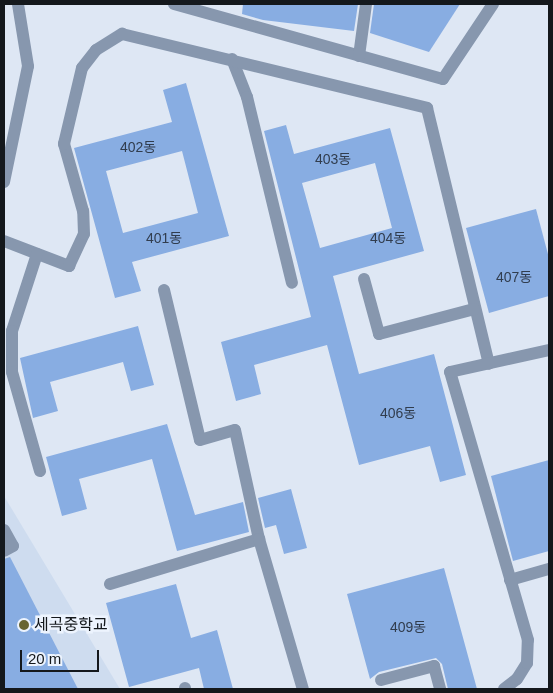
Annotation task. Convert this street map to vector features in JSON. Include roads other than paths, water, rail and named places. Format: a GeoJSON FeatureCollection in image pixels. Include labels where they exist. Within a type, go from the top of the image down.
{"type":"FeatureCollection","features":[{"type":"Feature","properties":{"kind":"street"},"geometry":{"type":"LineString","coordinates":[[4,182],[28,66],[18,4]]}},
{"type":"Feature","properties":{"kind":"street"},"geometry":{"type":"LineString","coordinates":[[174,4],[443,79],[493,4]]}},
{"type":"Feature","properties":{"kind":"street"},"geometry":{"type":"LineString","coordinates":[[358,56],[366,4]]}},
{"type":"Feature","properties":{"kind":"street"},"geometry":{"type":"LineString","coordinates":[[4,241],[69,266],[84,234],[83,211],[64,144],[82,68],[96,50],[122,34],[232,59],[427,108],[474,309],[489,364]]}},
{"type":"Feature","properties":{"kind":"street"},"geometry":{"type":"LineString","coordinates":[[232,59],[247,97],[292,283]]}},
{"type":"Feature","properties":{"kind":"street"},"geometry":{"type":"LineString","coordinates":[[37,254],[12,331],[12,372],[40,471]]}},
{"type":"Feature","properties":{"kind":"street"},"geometry":{"type":"LineString","coordinates":[[364,279],[379,334],[474,309]]}},
{"type":"Feature","properties":{"kind":"street"},"geometry":{"type":"LineString","coordinates":[[164,290],[200,440],[235,430],[260,539],[303,689]]}},
{"type":"Feature","properties":{"kind":"street"},"geometry":{"type":"LineString","coordinates":[[504,689],[517,679],[527,663],[528,640],[450,372],[549,350]]}},
{"type":"Feature","properties":{"kind":"street"},"geometry":{"type":"LineString","coordinates":[[4,530],[13,546],[4,551]]}},
{"type":"Feature","properties":{"kind":"street"},"geometry":{"type":"LineString","coordinates":[[110,584],[260,539]]}},
{"type":"Feature","properties":{"kind":"street"},"geometry":{"type":"LineString","coordinates":[[510,580],[549,569]]}},
{"type":"Feature","properties":{"kind":"street"},"geometry":{"type":"LineString","coordinates":[[381,680],[434,666],[440,689]]}},
{"type":"Feature","properties":{"kind":"place","name":"세곡중학교"},"geometry":{"type":"Point","coordinates":[24,625]}}]}
